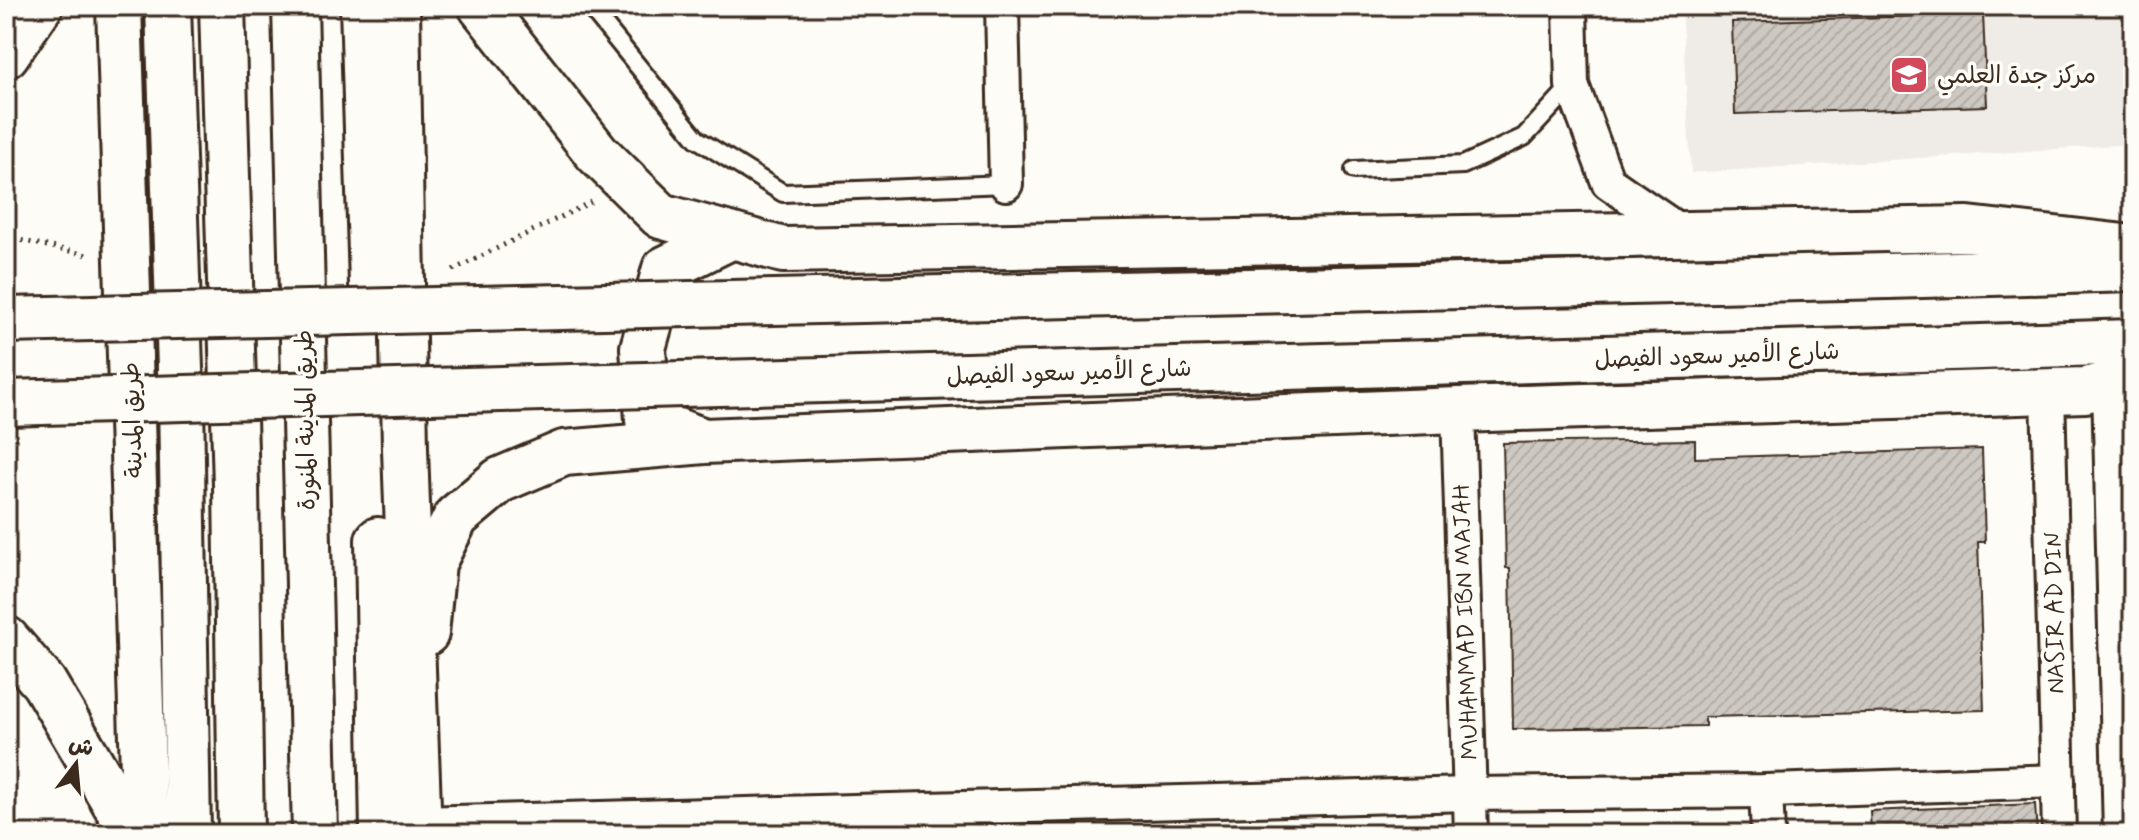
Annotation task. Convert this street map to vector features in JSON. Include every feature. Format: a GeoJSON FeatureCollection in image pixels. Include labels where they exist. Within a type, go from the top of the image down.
{"type":"FeatureCollection","features":[{"type":"Feature","properties":{"kind":"main road"},"geometry":{"type":"LineString","coordinates":[[6,55],[40,6]]}},
{"type":"Feature","properties":{"kind":"main road","name":"طريق المدينة"},"geometry":{"type":"LineString","coordinates":[[119,6],[145,834]]}},
{"type":"Feature","properties":{"kind":"main road","name":"طريق المدينة"},"geometry":{"type":"LineString","coordinates":[[168,6],[181,399],[188,834]]}},
{"type":"Feature","properties":{"kind":"main road"},"geometry":{"type":"LineString","coordinates":[[222,6],[236,486],[241,834]]}},
{"type":"Feature","properties":{"kind":"main road","name":"طريق المدينة المنورة"},"geometry":{"type":"LineString","coordinates":[[295,6],[315,834]]}},
{"type":"Feature","properties":{"kind":"main road"},"geometry":{"type":"LineString","coordinates":[[363,6],[376,391],[407,830]]}},
{"type":"Feature","properties":{"kind":"main road"},"geometry":{"type":"LineString","coordinates":[[397,6],[405,449],[407,830]]}},
{"type":"Feature","properties":{"kind":"main road"},"geometry":{"type":"LineString","coordinates":[[481,6],[597,153],[661,216],[783,250],[1968,229],[2133,248]]}},
{"type":"Feature","properties":{"kind":"main road"},"geometry":{"type":"LineString","coordinates":[[704,441],[648,420],[643,348],[665,269],[732,236]]}},
{"type":"Feature","properties":{"kind":"main road"},"geometry":{"type":"LineString","coordinates":[[6,320],[2133,269]]}},
{"type":"Feature","properties":{"kind":"main road","name":"شارع الأمير سعود الفيصل"},"geometry":{"type":"LineString","coordinates":[[6,403],[2133,342]]}},
{"type":"Feature","properties":{"kind":"main road"},"geometry":{"type":"LineString","coordinates":[[407,830],[433,563],[456,517],[500,480],[564,453],[704,441],[1458,410],[2085,390],[2121,381]]}},
{"type":"Feature","properties":{"kind":"main road"},"geometry":{"type":"LineString","coordinates":[[6,639],[44,683],[119,810],[128,834]]}},
{"type":"Feature","properties":{"kind":"street"},"geometry":{"type":"LineString","coordinates":[[1002,6],[1006,184]]}},
{"type":"Feature","properties":{"kind":"street"},"geometry":{"type":"LineString","coordinates":[[1570,6],[1572,85],[1608,182],[1685,235]]}},
{"type":"Feature","properties":{"kind":"street"},"geometry":{"type":"LineString","coordinates":[[2120,834],[2121,381]]}},
{"type":"Feature","properties":{"kind":"street","name":"NASIR AD DIN"},"geometry":{"type":"LineString","coordinates":[[2048,391],[2059,834]]}},
{"type":"Feature","properties":{"kind":"street","name":"MUHAMMAD IBN MAJAH"},"geometry":{"type":"LineString","coordinates":[[1458,410],[1471,834]]}},
{"type":"Feature","properties":{"kind":"street"},"geometry":{"type":"LineString","coordinates":[[407,830],[1470,794],[1766,791],[2058,781]]}},
{"type":"Feature","properties":{"kind":"street"},"geometry":{"type":"LineString","coordinates":[[1766,791],[1768,834]]}},
{"type":"Feature","properties":{"kind":"lane"},"geometry":{"type":"LineString","coordinates":[[589,6],[697,139],[783,193],[1006,184]]}},
{"type":"Feature","properties":{"kind":"lane"},"geometry":{"type":"LineString","coordinates":[[1354,170],[1463,165],[1524,137],[1572,85]]}},
{"type":"Feature","properties":{"kind":"path"},"geometry":{"type":"LineString","coordinates":[[444,275],[628,183]]}},
{"type":"Feature","properties":{"kind":"shaded area","name":"مركز جدة العلمي"},"geometry":{"type":"Polygon","coordinates":[[[1681,6],[2133,6],[2133,144],[1691,173],[1681,6]]]}},
{"type":"Feature","properties":{"kind":"building"},"geometry":{"type":"Polygon","coordinates":[[[1983,14],[1987,106],[1735,114],[1732,22],[1983,14]]]}},
{"type":"Feature","properties":{"kind":"building"},"geometry":{"type":"Polygon","coordinates":[[[1695,440],[1695,458],[1982,449],[1985,542],[1978,542],[1984,710],[1705,717],[1705,726],[1513,729],[1510,568],[1506,568],[1503,443],[1695,440]]]}},
{"type":"Feature","properties":{"kind":"building"},"geometry":{"type":"Polygon","coordinates":[[[2035,804],[2037,834],[1871,834],[1870,811],[2035,804]]]}},
{"type":"Feature","properties":{"kind":"place","name":"مركز جدة العلمي"},"geometry":{"type":"Point","coordinates":[1909,75]}}]}
